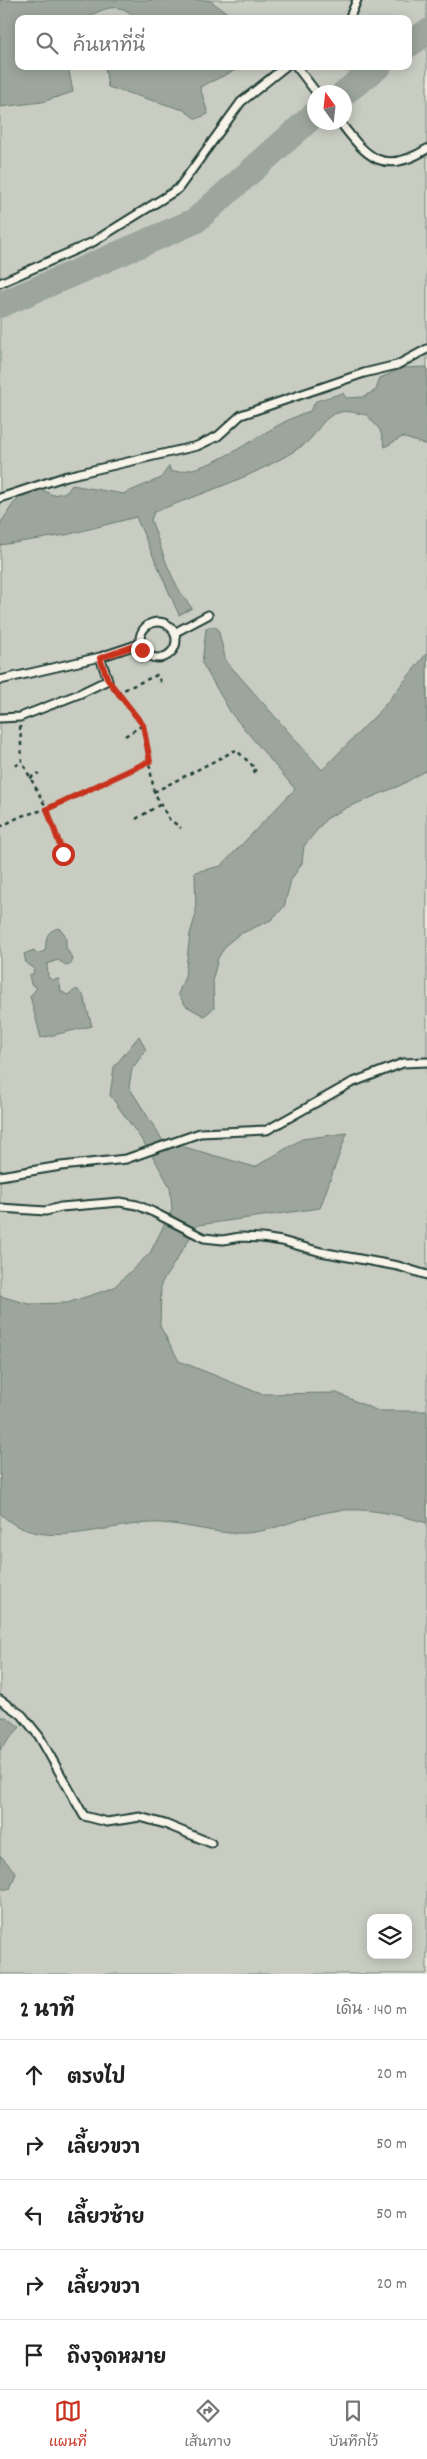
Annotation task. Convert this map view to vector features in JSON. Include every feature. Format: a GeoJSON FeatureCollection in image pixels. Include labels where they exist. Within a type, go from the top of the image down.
{"type":"FeatureCollection","features":[{"type":"Feature","properties":{"kind":"lane"},"geometry":{"type":"LineString","coordinates":[[351,15],[357,0]]}},
{"type":"Feature","properties":{"kind":"lane"},"geometry":{"type":"LineString","coordinates":[[0,283],[93,242],[178,189],[241,102],[281,70]]}},
{"type":"Feature","properties":{"kind":"lane"},"geometry":{"type":"LineString","coordinates":[[299,70],[311,85]]}},
{"type":"Feature","properties":{"kind":"lane"},"geometry":{"type":"LineString","coordinates":[[346,130],[357,145],[379,161],[395,163],[410,159],[427,149]]}},
{"type":"Feature","properties":{"kind":"lane"},"geometry":{"type":"LineString","coordinates":[[0,498],[67,476],[197,446],[218,436],[241,415],[364,373],[397,365],[427,348]]}},
{"type":"Feature","properties":{"kind":"lane"},"geometry":{"type":"LineString","coordinates":[[174,633],[208,615]]}},
{"type":"Feature","properties":{"kind":"lane"},"geometry":{"type":"LineString","coordinates":[[154,622],[168,625],[174,633],[175,644],[173,651],[161,658],[147,656],[140,644],[142,630],[154,622]]}},
{"type":"Feature","properties":{"kind":"lane"},"geometry":{"type":"LineString","coordinates":[[0,680],[100,658],[140,644]]}},
{"type":"Feature","properties":{"kind":"lane"},"geometry":{"type":"LineString","coordinates":[[0,718],[20,718],[108,680],[100,658]]}},
{"type":"Feature","properties":{"kind":"lane"},"geometry":{"type":"LineString","coordinates":[[0,1176],[61,1166],[126,1159],[200,1133],[267,1130],[351,1083],[403,1063],[427,1062]]}},
{"type":"Feature","properties":{"kind":"lane"},"geometry":{"type":"LineString","coordinates":[[0,1208],[46,1212],[61,1207],[120,1202],[153,1212],[204,1238],[223,1240],[240,1237],[282,1241],[321,1252],[398,1266],[427,1275]]}},
{"type":"Feature","properties":{"kind":"lane"},"geometry":{"type":"LineString","coordinates":[[0,1700],[22,1715],[39,1736],[84,1816],[107,1822],[140,1817],[165,1824],[211,1843]]}},
{"type":"Feature","properties":{"kind":"path"},"geometry":{"type":"LineString","coordinates":[[117,693],[158,675],[162,683]]}},
{"type":"Feature","properties":{"kind":"path"},"geometry":{"type":"LineString","coordinates":[[108,680],[143,725],[154,792],[169,819],[181,828]]}},
{"type":"Feature","properties":{"kind":"path"},"geometry":{"type":"LineString","coordinates":[[20,718],[22,762],[47,809],[63,854]]}},
{"type":"Feature","properties":{"kind":"path"},"geometry":{"type":"LineString","coordinates":[[125,736],[143,725]]}},
{"type":"Feature","properties":{"kind":"path"},"geometry":{"type":"LineString","coordinates":[[154,792],[236,750],[256,769],[252,774]]}},
{"type":"Feature","properties":{"kind":"path"},"geometry":{"type":"LineString","coordinates":[[0,827],[21,816],[47,809],[150,761]]}},
{"type":"Feature","properties":{"kind":"path"},"geometry":{"type":"LineString","coordinates":[[15,766],[22,762]]}},
{"type":"Feature","properties":{"kind":"path"},"geometry":{"type":"LineString","coordinates":[[201,763],[203,767]]}},
{"type":"Feature","properties":{"kind":"path"},"geometry":{"type":"LineString","coordinates":[[30,778],[39,773]]}},
{"type":"Feature","properties":{"kind":"path"},"geometry":{"type":"LineString","coordinates":[[136,819],[161,804]]}},
{"type":"Feature","properties":{"kind":"shaded area"},"geometry":{"type":"Polygon","coordinates":[[[0,0],[427,0],[427,1974],[0,1974],[0,0]]]}},
{"type":"Feature","properties":{"kind":"shaded area"},"geometry":{"type":"Polygon","coordinates":[[[0,0],[209,0],[231,15],[132,15],[125,10],[112,8],[99,11],[93,15],[15,15],[15,70],[69,70],[73,92],[42,102],[0,107],[0,0]]]}},
{"type":"Feature","properties":{"kind":"shaded area"},"geometry":{"type":"Polygon","coordinates":[[[106,70],[236,70],[200,87],[208,114],[196,119],[184,110],[108,87],[106,70]]]}},
{"type":"Feature","properties":{"kind":"shaded area"},"geometry":{"type":"Polygon","coordinates":[[[427,367],[427,445],[402,437],[385,447],[380,430],[367,415],[341,412],[329,417],[305,444],[270,465],[154,512],[151,520],[168,566],[178,588],[192,608],[179,615],[136,517],[66,535],[0,545],[0,524],[13,504],[27,491],[40,489],[53,495],[67,492],[72,485],[123,494],[161,478],[169,466],[171,472],[190,470],[225,456],[293,418],[310,411],[316,401],[343,393],[346,398],[363,397],[376,390],[380,378],[403,368],[427,367]]]}},
{"type":"Feature","properties":{"kind":"shaded area"},"geometry":{"type":"Polygon","coordinates":[[[213,626],[218,629],[226,661],[322,770],[380,711],[427,653],[427,770],[401,785],[346,808],[326,819],[304,846],[302,863],[291,880],[284,907],[271,920],[238,935],[227,944],[218,958],[213,978],[214,1008],[204,1016],[186,1006],[178,994],[185,976],[190,934],[196,914],[195,872],[221,866],[295,789],[231,713],[202,663],[206,629],[213,626]]]}},
{"type":"Feature","properties":{"kind":"shaded area"},"geometry":{"type":"Polygon","coordinates":[[[58,928],[64,934],[66,947],[73,959],[71,964],[66,965],[58,960],[47,964],[48,977],[52,980],[59,979],[61,991],[67,995],[77,989],[83,995],[92,1026],[41,1038],[30,996],[37,988],[31,984],[29,975],[33,974],[34,968],[26,963],[24,954],[34,950],[36,954],[45,951],[48,934],[58,928]]]}},
{"type":"Feature","properties":{"kind":"shaded area"},"geometry":{"type":"Polygon","coordinates":[[[139,1036],[146,1050],[132,1069],[129,1087],[163,1141],[255,1167],[302,1139],[347,1133],[320,1208],[198,1225],[161,1284],[160,1326],[179,1361],[261,1394],[337,1393],[378,1411],[427,1411],[427,1523],[381,1512],[346,1510],[323,1513],[257,1532],[246,1533],[224,1532],[160,1523],[55,1535],[35,1532],[17,1526],[0,1513],[0,1296],[29,1304],[67,1303],[113,1288],[150,1253],[172,1209],[170,1187],[151,1153],[110,1095],[114,1067],[139,1036]]]}},
{"type":"Feature","properties":{"kind":"shaded area"},"geometry":{"type":"Polygon","coordinates":[[[0,1717],[6,1717],[20,1727],[0,1750],[0,1717]]]}},
{"type":"Feature","properties":{"kind":"shaded area"},"geometry":{"type":"Polygon","coordinates":[[[0,1855],[16,1873],[10,1889],[0,1889],[0,1855]]]}},
{"type":"Feature","properties":{"kind":"waterway"},"geometry":{"type":"LineString","coordinates":[[412,42],[427,32]]}},
{"type":"Feature","properties":{"kind":"waterway"},"geometry":{"type":"LineString","coordinates":[[352,87],[374,70]]}},
{"type":"Feature","properties":{"kind":"waterway"},"geometry":{"type":"LineString","coordinates":[[0,305],[195,221],[307,121]]}},
{"type":"Feature","properties":{"kind":"route"},"geometry":{"type":"LineString","coordinates":[[63,854],[47,809],[150,761],[143,725],[108,680],[100,658],[140,644],[142,650]]}}]}
